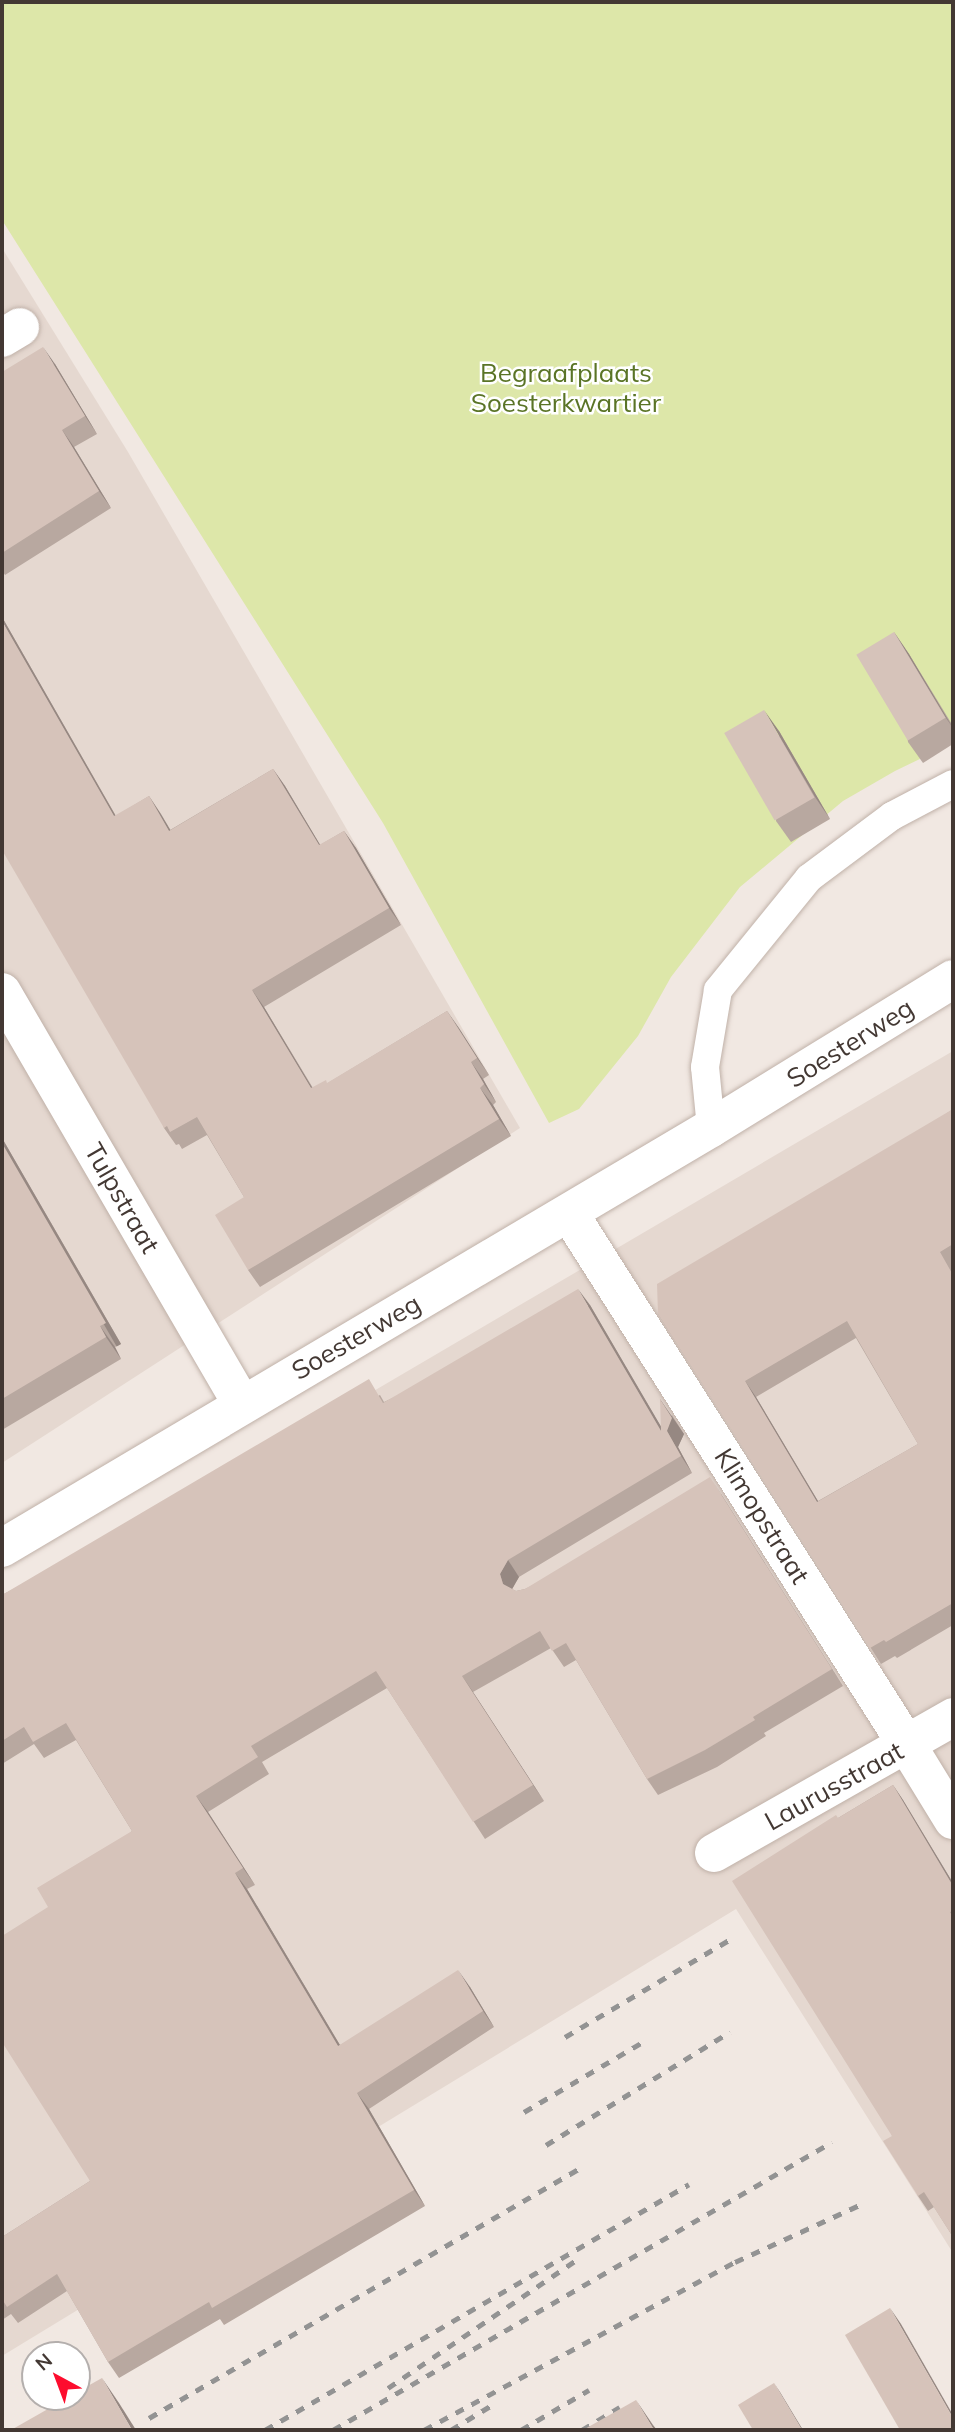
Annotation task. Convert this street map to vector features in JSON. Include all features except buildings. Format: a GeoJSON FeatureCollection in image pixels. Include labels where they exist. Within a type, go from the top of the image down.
{"type":"FeatureCollection","features":[{"type":"Feature","properties":{"kind":"street","name":"Soesterweg"},"geometry":{"type":"LineString","coordinates":[[2,1548],[711,1129],[953,979]]}},
{"type":"Feature","properties":{"kind":"street","name":"Tulpstraat"},"geometry":{"type":"LineString","coordinates":[[2,992],[242,1404]]}},
{"type":"Feature","properties":{"kind":"street","name":"Klimopstraat"},"geometry":{"type":"LineString","coordinates":[[565,1215],[953,1820]]}},
{"type":"Feature","properties":{"kind":"street","name":"Laurusstraat"},"geometry":{"type":"LineString","coordinates":[[714,1853],[953,1717]]}},
{"type":"Feature","properties":{"kind":"lane"},"geometry":{"type":"LineString","coordinates":[[711,1129],[705,1067],[718,990],[809,878],[892,816],[953,784]]}},
{"type":"Feature","properties":{"kind":"lane"},"geometry":{"type":"LineString","coordinates":[[565,1215],[715,1478],[703,1486]]}},
{"type":"Feature","properties":{"kind":"shaded area"},"geometry":{"type":"Polygon","coordinates":[[[2,248],[128,452],[520,1128],[2,1463],[2,248]]]}},
{"type":"Feature","properties":{"kind":"shaded area"},"geometry":{"type":"Polygon","coordinates":[[[953,1051],[953,2253],[736,1909],[27,2341],[21,2341],[21,2344],[2,2356],[2,1609],[953,1051]]]}},
{"type":"Feature","properties":{"kind":"green space","name":"Begraafplaats Soesterkwartier"},"geometry":{"type":"Polygon","coordinates":[[[2,2],[953,2],[953,743],[895,771],[843,801],[740,887],[671,977],[638,1036],[579,1109],[549,1123],[383,823],[2,220],[2,2]]]}},
{"type":"Feature","properties":{"kind":"railway"},"geometry":{"type":"LineString","coordinates":[[565,2037],[734,1937]]}},
{"type":"Feature","properties":{"kind":"railway"},"geometry":{"type":"LineString","coordinates":[[546,2145],[730,2032]]}},
{"type":"Feature","properties":{"kind":"railway"},"geometry":{"type":"LineString","coordinates":[[524,2112],[646,2040]]}},
{"type":"Feature","properties":{"kind":"railway"},"geometry":{"type":"LineString","coordinates":[[333,2430],[832,2142]]}},
{"type":"Feature","properties":{"kind":"railway"},"geometry":{"type":"LineString","coordinates":[[149,2418],[579,2169]]}},
{"type":"Feature","properties":{"kind":"railway"},"geometry":{"type":"LineString","coordinates":[[265,2430],[689,2184]]}},
{"type":"Feature","properties":{"kind":"railway"},"geometry":{"type":"LineString","coordinates":[[424,2430],[735,2262],[864,2203]]}},
{"type":"Feature","properties":{"kind":"railway"},"geometry":{"type":"LineString","coordinates":[[388,2388],[576,2260]]}},
{"type":"Feature","properties":{"kind":"railway"},"geometry":{"type":"LineString","coordinates":[[521,2430],[589,2390]]}},
{"type":"Feature","properties":{"kind":"railway"},"geometry":{"type":"LineString","coordinates":[[451,2430],[492,2405]]}},
{"type":"Feature","properties":{"kind":"railway"},"geometry":{"type":"LineString","coordinates":[[582,2430],[620,2407]]}}]}
